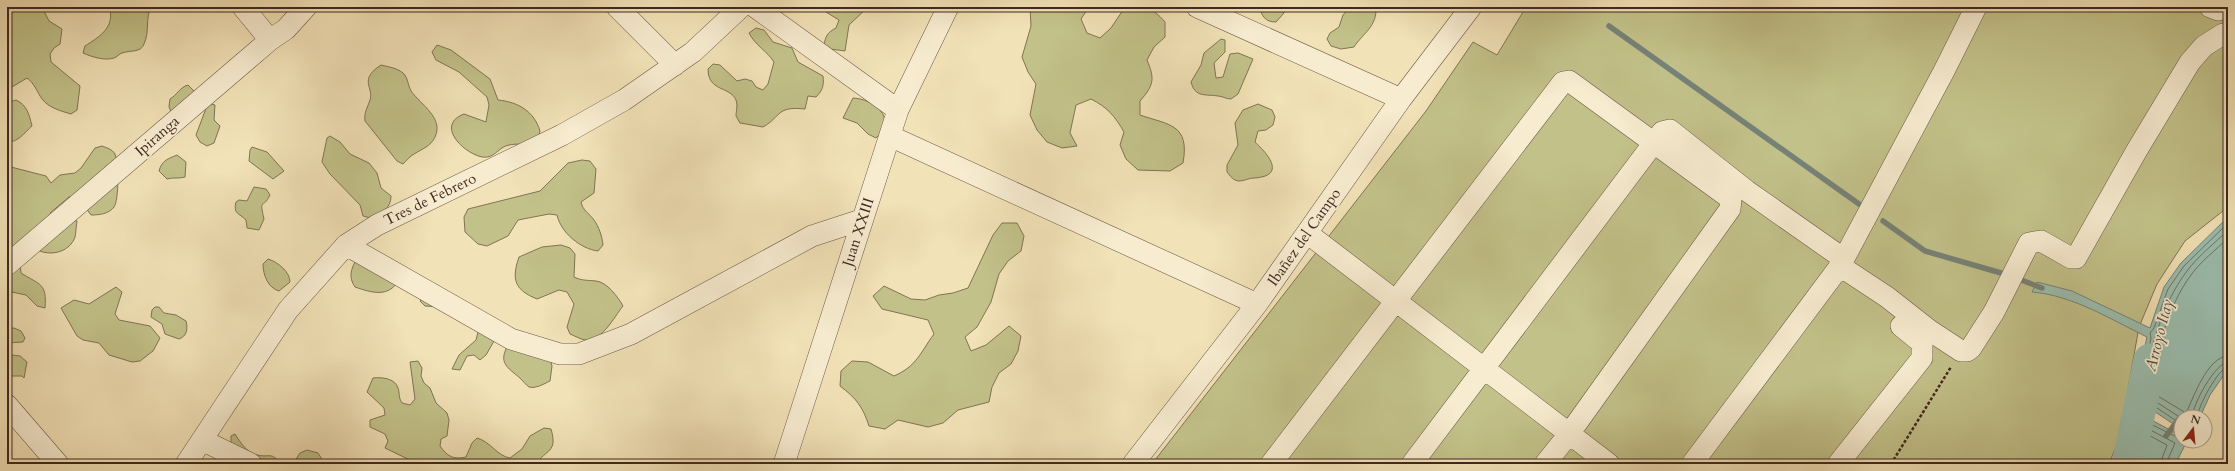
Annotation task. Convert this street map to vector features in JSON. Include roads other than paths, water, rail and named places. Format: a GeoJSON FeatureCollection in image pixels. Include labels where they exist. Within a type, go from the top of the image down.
{"type":"FeatureCollection","features":[{"type":"Feature","properties":{"kind":"street"},"geometry":{"type":"LineString","coordinates":[[243,7],[270,40]]}},
{"type":"Feature","properties":{"kind":"street","name":"Ipiranga"},"geometry":{"type":"LineString","coordinates":[[7,265],[270,40],[286,29],[306,7]]}},
{"type":"Feature","properties":{"kind":"street"},"geometry":{"type":"LineString","coordinates":[[617,7],[675,65]]}},
{"type":"Feature","properties":{"kind":"street","name":"Tres de Febrero"},"geometry":{"type":"LineString","coordinates":[[186,464],[288,310],[346,245],[377,225],[562,135],[624,100],[693,52],[741,7]]}},
{"type":"Feature","properties":{"kind":"street"},"geometry":{"type":"LineString","coordinates":[[755,7],[898,110]]}},
{"type":"Feature","properties":{"kind":"street","name":"Juan XXIII"},"geometry":{"type":"LineString","coordinates":[[791,461],[861,220],[898,110],[948,7]]}},
{"type":"Feature","properties":{"kind":"street"},"geometry":{"type":"LineString","coordinates":[[1197,7],[1401,99]]}},
{"type":"Feature","properties":{"kind":"street","name":"Ibañez del Campo"},"geometry":{"type":"LineString","coordinates":[[1133,464],[1257,304],[1401,99],[1471,7]]}},
{"type":"Feature","properties":{"kind":"street"},"geometry":{"type":"LineString","coordinates":[[1692,464],[1839,266],[1944,71],[1976,7]]}},
{"type":"Feature","properties":{"kind":"street"},"geometry":{"type":"LineString","coordinates":[[2210,7],[2218,10],[2227,7]]}},
{"type":"Feature","properties":{"kind":"street"},"geometry":{"type":"LineString","coordinates":[[1839,266],[1887,297],[1929,330],[1960,351],[1967,351],[1971,348],[1994,312],[2022,254],[2029,243],[2041,241],[2071,258],[2076,258],[2137,150],[2190,62],[2204,46],[2223,34],[2228,34]]}},
{"type":"Feature","properties":{"kind":"street"},"geometry":{"type":"LineString","coordinates":[[1271,464],[1563,82],[1569,81],[1731,199],[1730,210],[1569,434],[1545,464]]}},
{"type":"Feature","properties":{"kind":"street"},"geometry":{"type":"LineString","coordinates":[[1412,464],[1662,132],[1670,130],[1839,266],[1922,343],[1922,358],[1838,464]]}},
{"type":"Feature","properties":{"kind":"street"},"geometry":{"type":"LineString","coordinates":[[890,136],[1257,304]]}},
{"type":"Feature","properties":{"kind":"street"},"geometry":{"type":"LineString","coordinates":[[346,245],[511,339],[560,354],[579,354],[631,334],[812,236],[861,220]]}},
{"type":"Feature","properties":{"kind":"street"},"geometry":{"type":"LineString","coordinates":[[1307,233],[1609,464]]}},
{"type":"Feature","properties":{"kind":"street"},"geometry":{"type":"LineString","coordinates":[[7,405],[58,464]]}},
{"type":"Feature","properties":{"kind":"street"},"geometry":{"type":"LineString","coordinates":[[202,440],[251,464]]}},
{"type":"Feature","properties":{"kind":"water"},"geometry":{"type":"Polygon","coordinates":[[[2228,217],[2228,369],[2210,395],[2204,409],[2173,409],[2173,424],[2134,398],[2147,337],[2077,303],[2047,294],[2032,292],[2037,282],[2072,291],[2150,328],[2164,287],[2181,263],[2228,217]]]}},
{"type":"Feature","properties":{"kind":"water"},"geometry":{"type":"Polygon","coordinates":[[[2135,411],[2173,432],[2173,449],[2183,449],[2177,461],[2172,464],[2118,464],[2135,411]]]}},
{"type":"Feature","properties":{"kind":"waterway"},"geometry":{"type":"LineString","coordinates":[[1609,26],[1859,204]]}},
{"type":"Feature","properties":{"kind":"waterway"},"geometry":{"type":"LineString","coordinates":[[1883,221],[1925,251],[2008,275]]}},
{"type":"Feature","properties":{"kind":"waterway"},"geometry":{"type":"LineString","coordinates":[[2016,278],[2042,288]]}},
{"type":"Feature","properties":{"kind":"waterway","name":"Arroyo Itay"},"geometry":{"type":"LineString","coordinates":[[2128,464],[2150,360]]}},
{"type":"Feature","properties":{"kind":"waterway"},"geometry":{"type":"LineString","coordinates":[[2166,436],[2173,427]]}}]}
